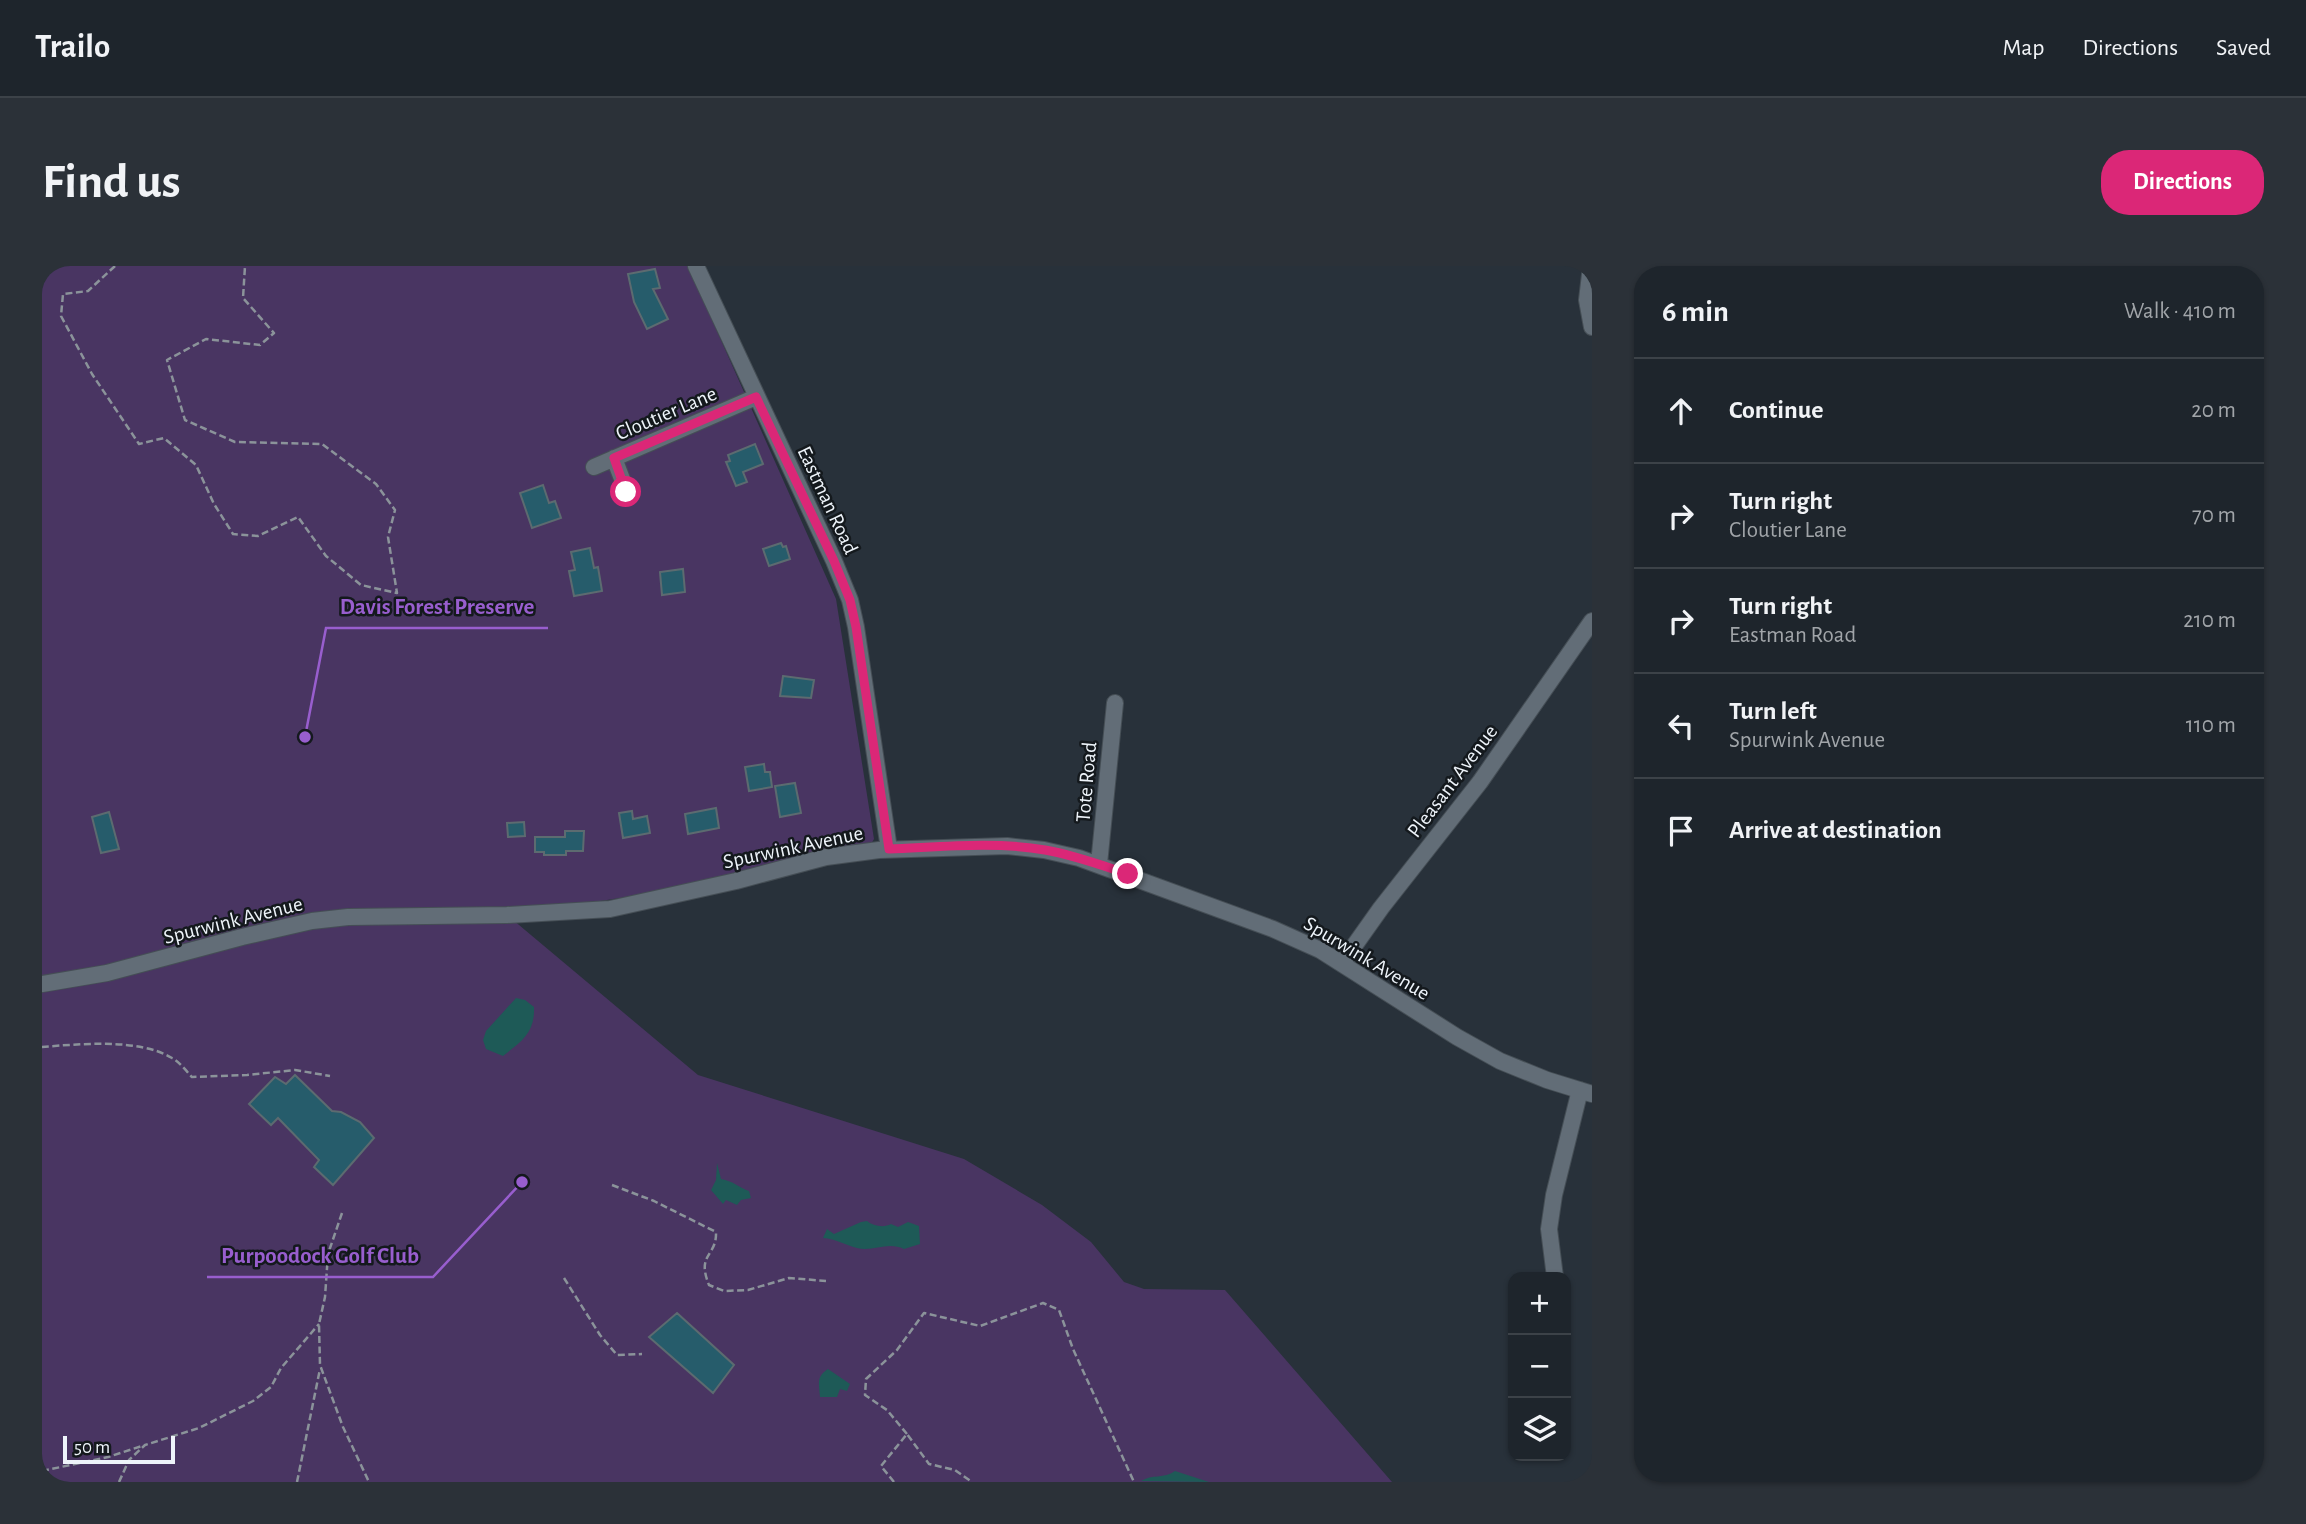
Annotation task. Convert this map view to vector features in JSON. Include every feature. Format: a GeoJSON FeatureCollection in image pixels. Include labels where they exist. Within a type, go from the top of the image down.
{"type":"FeatureCollection","features":[{"type":"Feature","properties":{"kind":"street","name":"Eastman Road"},"geometry":{"type":"LineString","coordinates":[[696,266],[850,600],[889,849]]}},
{"type":"Feature","properties":{"kind":"street"},"geometry":{"type":"LineString","coordinates":[[1591,266],[1587,300],[1592,327]]}},
{"type":"Feature","properties":{"kind":"street","name":"Cloutier Lane"},"geometry":{"type":"LineString","coordinates":[[594,467],[756,397]]}},
{"type":"Feature","properties":{"kind":"street"},"geometry":{"type":"LineString","coordinates":[[614,458],[626,492]]}},
{"type":"Feature","properties":{"kind":"street","name":"Pleasant Avenue"},"geometry":{"type":"LineString","coordinates":[[1342,963],[1381,908],[1480,782],[1592,621]]}},
{"type":"Feature","properties":{"kind":"street","name":"Tote Road"},"geometry":{"type":"LineString","coordinates":[[1100,864],[1115,703]]}},
{"type":"Feature","properties":{"kind":"street","name":"Spurwink Avenue"},"geometry":{"type":"LineString","coordinates":[[42,984],[107,973],[312,921],[348,917],[507,915],[610,909],[736,881],[826,857],[889,849],[1007,846],[1044,850],[1100,864],[1273,929],[1320,950],[1457,1037],[1500,1060],[1547,1080],[1586,1092]]}},
{"type":"Feature","properties":{"kind":"street"},"geometry":{"type":"LineString","coordinates":[[1554,1272],[1549,1229],[1554,1195],[1586,1092]]}},
{"type":"Feature","properties":{"kind":"path"},"geometry":{"type":"LineString","coordinates":[[115,266],[88,290],[63,294],[61,316],[92,374],[139,444],[164,438],[197,465],[214,504],[233,534],[258,536],[298,517],[326,556],[360,585],[397,593],[388,537],[395,509],[376,484],[322,444],[235,442],[185,421],[167,360],[206,339],[260,345],[274,333],[243,298],[246,266]]}},
{"type":"Feature","properties":{"kind":"path"},"geometry":{"type":"LineString","coordinates":[[42,1047],[94,1043],[140,1047],[173,1058],[192,1077],[247,1076],[295,1070],[330,1076]]}},
{"type":"Feature","properties":{"kind":"path"},"geometry":{"type":"LineString","coordinates":[[612,1185],[654,1201],[716,1233],[716,1241],[704,1259],[703,1271],[709,1285],[724,1291],[748,1290],[789,1278],[826,1281]]}},
{"type":"Feature","properties":{"kind":"path"},"geometry":{"type":"LineString","coordinates":[[297,1482],[320,1365],[319,1324],[325,1297],[328,1254],[342,1213]]}},
{"type":"Feature","properties":{"kind":"path"},"geometry":{"type":"LineString","coordinates":[[564,1278],[600,1335],[617,1355],[642,1354]]}},
{"type":"Feature","properties":{"kind":"path"},"geometry":{"type":"LineString","coordinates":[[972,1482],[955,1470],[929,1464],[887,1409],[865,1395],[866,1379],[897,1350],[924,1313],[980,1326],[1043,1303],[1059,1310],[1078,1361],[1134,1482]]}},
{"type":"Feature","properties":{"kind":"path"},"geometry":{"type":"LineString","coordinates":[[42,1471],[145,1446],[199,1428],[253,1401],[271,1387],[281,1368],[319,1324]]}},
{"type":"Feature","properties":{"kind":"path"},"geometry":{"type":"LineString","coordinates":[[320,1365],[343,1427],[369,1482]]}},
{"type":"Feature","properties":{"kind":"path"},"geometry":{"type":"LineString","coordinates":[[894,1482],[881,1466],[906,1434]]}},
{"type":"Feature","properties":{"kind":"path"},"geometry":{"type":"LineString","coordinates":[[119,1482],[129,1460],[145,1446]]}},
{"type":"Feature","properties":{"kind":"shaded area"},"geometry":{"type":"Polygon","coordinates":[[[42,266],[688,266],[836,599],[874,839],[871,844],[823,852],[647,894],[507,915],[698,1075],[964,1159],[1042,1205],[1091,1242],[1124,1282],[1144,1289],[1225,1290],[1392,1482],[42,1482],[42,266]]]}},
{"type":"Feature","properties":{"kind":"shaded area"},"geometry":{"type":"Polygon","coordinates":[[[516,998],[525,1000],[534,1007],[534,1016],[526,1036],[503,1056],[486,1049],[483,1040],[486,1031],[516,998]]]}},
{"type":"Feature","properties":{"kind":"shaded area"},"geometry":{"type":"Polygon","coordinates":[[[717,1163],[721,1179],[749,1191],[751,1198],[741,1200],[737,1205],[726,1200],[723,1204],[711,1190],[716,1180],[717,1163]]]}},
{"type":"Feature","properties":{"kind":"shaded area"},"geometry":{"type":"Polygon","coordinates":[[[867,1221],[879,1226],[891,1224],[898,1227],[908,1222],[919,1226],[920,1244],[904,1249],[892,1246],[863,1249],[823,1238],[827,1229],[834,1234],[867,1221]]]}},
{"type":"Feature","properties":{"kind":"shaded area"},"geometry":{"type":"Polygon","coordinates":[[[828,1369],[850,1384],[847,1391],[840,1389],[837,1397],[820,1397],[820,1378],[828,1369]]]}},
{"type":"Feature","properties":{"kind":"shaded area"},"geometry":{"type":"Polygon","coordinates":[[[1175,1471],[1209,1482],[1141,1481],[1175,1471]]]}},
{"type":"Feature","properties":{"kind":"building"},"geometry":{"type":"Polygon","coordinates":[[[655,269],[660,288],[653,289],[668,319],[647,329],[634,302],[628,274],[655,269]]]}},
{"type":"Feature","properties":{"kind":"building"},"geometry":{"type":"Polygon","coordinates":[[[755,444],[763,464],[743,472],[747,482],[736,486],[726,462],[730,461],[728,455],[755,444]]]}},
{"type":"Feature","properties":{"kind":"building"},"geometry":{"type":"Polygon","coordinates":[[[543,485],[549,503],[555,501],[561,518],[532,528],[520,493],[543,485]]]}},
{"type":"Feature","properties":{"kind":"building"},"geometry":{"type":"Polygon","coordinates":[[[781,543],[783,547],[786,546],[790,559],[769,566],[763,549],[781,543]]]}},
{"type":"Feature","properties":{"kind":"building"},"geometry":{"type":"Polygon","coordinates":[[[590,548],[594,568],[598,567],[602,591],[574,596],[569,571],[575,570],[571,552],[590,548]]]}},
{"type":"Feature","properties":{"kind":"building"},"geometry":{"type":"Polygon","coordinates":[[[683,569],[685,592],[662,595],[660,572],[683,569]]]}},
{"type":"Feature","properties":{"kind":"building"},"geometry":{"type":"Polygon","coordinates":[[[783,676],[814,680],[811,698],[780,696],[783,676]]]}},
{"type":"Feature","properties":{"kind":"building"},"geometry":{"type":"Polygon","coordinates":[[[764,764],[765,772],[770,772],[772,787],[749,791],[745,767],[764,764]]]}},
{"type":"Feature","properties":{"kind":"building"},"geometry":{"type":"Polygon","coordinates":[[[795,783],[801,813],[780,817],[775,786],[795,783]]]}},
{"type":"Feature","properties":{"kind":"building"},"geometry":{"type":"Polygon","coordinates":[[[716,808],[719,828],[688,834],[685,814],[716,808]]]}},
{"type":"Feature","properties":{"kind":"building"},"geometry":{"type":"Polygon","coordinates":[[[632,811],[633,819],[647,816],[650,833],[623,838],[619,813],[632,811]]]}},
{"type":"Feature","properties":{"kind":"building"},"geometry":{"type":"Polygon","coordinates":[[[109,812],[119,849],[101,853],[92,817],[109,812]]]}},
{"type":"Feature","properties":{"kind":"building"},"geometry":{"type":"Polygon","coordinates":[[[524,822],[525,836],[508,837],[507,823],[524,822]]]}},
{"type":"Feature","properties":{"kind":"building"},"geometry":{"type":"Polygon","coordinates":[[[565,831],[584,831],[583,851],[566,851],[566,855],[544,855],[544,852],[535,852],[535,837],[565,837],[565,831]]]}},
{"type":"Feature","properties":{"kind":"building"},"geometry":{"type":"Polygon","coordinates":[[[295,1075],[332,1111],[341,1112],[360,1122],[374,1138],[333,1185],[314,1167],[319,1160],[278,1118],[271,1125],[249,1104],[275,1077],[286,1084],[295,1075]]]}},
{"type":"Feature","properties":{"kind":"building"},"geometry":{"type":"Polygon","coordinates":[[[677,1313],[734,1365],[713,1393],[649,1337],[677,1313]]]}},
{"type":"Feature","properties":{"kind":"place","name":"Davis Forest Preserve"},"geometry":{"type":"Point","coordinates":[305,737]}},
{"type":"Feature","properties":{"kind":"place","name":"Purpoodock Golf Club"},"geometry":{"type":"Point","coordinates":[522,1182]}},
{"type":"Feature","properties":{"kind":"route"},"geometry":{"type":"LineString","coordinates":[[626,492],[614,458],[756,397],[850,600],[889,849],[1007,846],[1044,850],[1079,858],[1128,874]]}}]}
